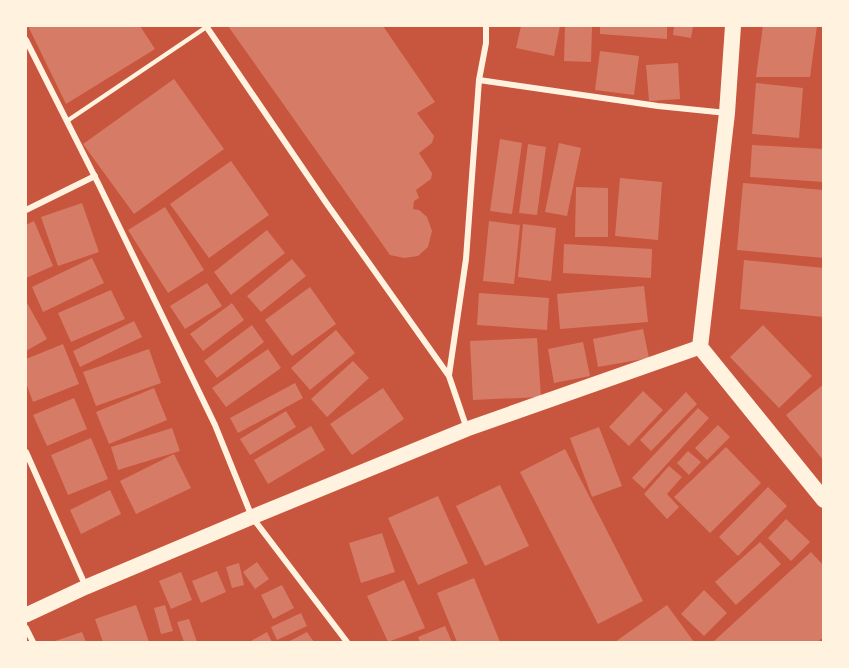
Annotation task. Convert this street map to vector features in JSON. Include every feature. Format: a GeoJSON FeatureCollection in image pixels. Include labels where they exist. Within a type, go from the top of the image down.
{"type":"FeatureCollection","features":[{"type":"Feature","properties":{"kind":"highway"},"geometry":{"type":"LineString","coordinates":[[733,26],[727,113],[700,347],[824,500]]}},
{"type":"Feature","properties":{"kind":"main road"},"geometry":{"type":"LineString","coordinates":[[26,615],[86,587],[467,429],[700,347]]}},
{"type":"Feature","properties":{"kind":"street"},"geometry":{"type":"LineString","coordinates":[[207,26],[327,204],[449,376],[467,429]]}},
{"type":"Feature","properties":{"kind":"street"},"geometry":{"type":"LineString","coordinates":[[449,376],[466,259],[479,80],[486,43],[486,26]]}},
{"type":"Feature","properties":{"kind":"street"},"geometry":{"type":"LineString","coordinates":[[26,40],[95,176],[215,425],[252,517],[347,642]]}},
{"type":"Feature","properties":{"kind":"street"},"geometry":{"type":"LineString","coordinates":[[479,80],[658,106],[727,113]]}},
{"type":"Feature","properties":{"kind":"street"},"geometry":{"type":"LineString","coordinates":[[26,210],[95,176]]}},
{"type":"Feature","properties":{"kind":"street"},"geometry":{"type":"LineString","coordinates":[[26,452],[86,587]]}},
{"type":"Feature","properties":{"kind":"street"},"geometry":{"type":"LineString","coordinates":[[26,628],[33,642]]}},
{"type":"Feature","properties":{"kind":"lane"},"geometry":{"type":"LineString","coordinates":[[67,121],[207,26]]}},
{"type":"Feature","properties":{"kind":"building"},"geometry":{"type":"Polygon","coordinates":[[[28,26],[140,26],[155,49],[66,104],[28,26]]]}},
{"type":"Feature","properties":{"kind":"building"},"geometry":{"type":"Polygon","coordinates":[[[228,26],[383,26],[435,102],[417,113],[434,136],[432,143],[419,153],[432,173],[431,179],[416,190],[419,198],[414,201],[413,209],[419,210],[427,217],[432,231],[428,247],[418,256],[404,258],[390,255],[228,26]]]}},
{"type":"Feature","properties":{"kind":"building"},"geometry":{"type":"Polygon","coordinates":[[[521,26],[560,26],[554,56],[516,48],[521,26]]]}},
{"type":"Feature","properties":{"kind":"building"},"geometry":{"type":"Polygon","coordinates":[[[565,26],[592,27],[591,62],[564,61],[565,26]]]}},
{"type":"Feature","properties":{"kind":"building"},"geometry":{"type":"Polygon","coordinates":[[[600,26],[667,26],[667,39],[600,34],[600,26]]]}},
{"type":"Feature","properties":{"kind":"building"},"geometry":{"type":"Polygon","coordinates":[[[674,26],[693,26],[691,38],[673,35],[674,26]]]}},
{"type":"Feature","properties":{"kind":"building"},"geometry":{"type":"Polygon","coordinates":[[[763,26],[817,26],[810,77],[756,77],[763,26]]]}},
{"type":"Feature","properties":{"kind":"building"},"geometry":{"type":"Polygon","coordinates":[[[600,51],[639,56],[634,95],[595,90],[600,51]]]}},
{"type":"Feature","properties":{"kind":"building"},"geometry":{"type":"Polygon","coordinates":[[[678,63],[680,99],[649,101],[646,65],[678,63]]]}},
{"type":"Feature","properties":{"kind":"building"},"geometry":{"type":"Polygon","coordinates":[[[174,79],[224,149],[134,214],[83,144],[174,79]]]}},
{"type":"Feature","properties":{"kind":"building"},"geometry":{"type":"Polygon","coordinates":[[[756,83],[803,88],[799,138],[752,134],[756,83]]]}},
{"type":"Feature","properties":{"kind":"building"},"geometry":{"type":"Polygon","coordinates":[[[500,139],[522,143],[512,214],[490,211],[500,139]]]}},
{"type":"Feature","properties":{"kind":"building"},"geometry":{"type":"Polygon","coordinates":[[[559,143],[581,148],[567,216],[545,212],[559,143]]]}},
{"type":"Feature","properties":{"kind":"building"},"geometry":{"type":"Polygon","coordinates":[[[528,144],[546,147],[537,215],[519,213],[528,144]]]}},
{"type":"Feature","properties":{"kind":"building"},"geometry":{"type":"Polygon","coordinates":[[[752,145],[824,149],[824,182],[750,177],[752,145]]]}},
{"type":"Feature","properties":{"kind":"building"},"geometry":{"type":"Polygon","coordinates":[[[231,161],[269,215],[209,258],[170,204],[231,161]]]}},
{"type":"Feature","properties":{"kind":"building"},"geometry":{"type":"Polygon","coordinates":[[[620,178],[662,182],[658,240],[615,236],[620,178]]]}},
{"type":"Feature","properties":{"kind":"building"},"geometry":{"type":"Polygon","coordinates":[[[743,183],[824,190],[824,258],[737,250],[743,183]]]}},
{"type":"Feature","properties":{"kind":"building"},"geometry":{"type":"Polygon","coordinates":[[[576,187],[608,188],[608,237],[575,237],[576,187]]]}},
{"type":"Feature","properties":{"kind":"building"},"geometry":{"type":"Polygon","coordinates":[[[82,203],[99,252],[58,266],[41,217],[82,203]]]}},
{"type":"Feature","properties":{"kind":"building"},"geometry":{"type":"Polygon","coordinates":[[[165,207],[204,270],[168,293],[128,230],[165,207]]]}},
{"type":"Feature","properties":{"kind":"building"},"geometry":{"type":"Polygon","coordinates":[[[34,221],[53,266],[26,278],[26,225],[34,221]]]}},
{"type":"Feature","properties":{"kind":"building"},"geometry":{"type":"Polygon","coordinates":[[[489,221],[520,225],[514,284],[483,281],[489,221]]]}},
{"type":"Feature","properties":{"kind":"building"},"geometry":{"type":"Polygon","coordinates":[[[523,224],[556,228],[551,281],[518,277],[523,224]]]}},
{"type":"Feature","properties":{"kind":"building"},"geometry":{"type":"Polygon","coordinates":[[[267,230],[285,253],[231,295],[214,272],[267,230]]]}},
{"type":"Feature","properties":{"kind":"building"},"geometry":{"type":"Polygon","coordinates":[[[564,244],[652,249],[651,278],[563,273],[564,244]]]}},
{"type":"Feature","properties":{"kind":"building"},"geometry":{"type":"Polygon","coordinates":[[[92,258],[104,283],[43,312],[32,287],[92,258]]]}},
{"type":"Feature","properties":{"kind":"building"},"geometry":{"type":"Polygon","coordinates":[[[292,259],[306,276],[261,312],[247,296],[292,259]]]}},
{"type":"Feature","properties":{"kind":"building"},"geometry":{"type":"Polygon","coordinates":[[[744,260],[824,268],[824,317],[740,309],[744,260]]]}},
{"type":"Feature","properties":{"kind":"building"},"geometry":{"type":"Polygon","coordinates":[[[207,283],[222,306],[185,329],[170,306],[207,283]]]}},
{"type":"Feature","properties":{"kind":"building"},"geometry":{"type":"Polygon","coordinates":[[[644,286],[648,322],[560,329],[557,294],[644,286]]]}},
{"type":"Feature","properties":{"kind":"building"},"geometry":{"type":"Polygon","coordinates":[[[310,287],[336,324],[292,356],[265,320],[310,287]]]}},
{"type":"Feature","properties":{"kind":"building"},"geometry":{"type":"Polygon","coordinates":[[[111,290],[125,319],[71,342],[58,313],[111,290]]]}},
{"type":"Feature","properties":{"kind":"building"},"geometry":{"type":"Polygon","coordinates":[[[479,293],[549,298],[547,330],[477,325],[479,293]]]}},
{"type":"Feature","properties":{"kind":"building"},"geometry":{"type":"Polygon","coordinates":[[[26,301],[47,339],[26,351],[26,301]]]}},
{"type":"Feature","properties":{"kind":"building"},"geometry":{"type":"Polygon","coordinates":[[[232,303],[244,320],[203,351],[190,334],[232,303]]]}},
{"type":"Feature","properties":{"kind":"building"},"geometry":{"type":"Polygon","coordinates":[[[134,321],[142,337],[80,367],[73,351],[134,321]]]}},
{"type":"Feature","properties":{"kind":"building"},"geometry":{"type":"Polygon","coordinates":[[[252,325],[264,342],[217,378],[204,361],[252,325]]]}},
{"type":"Feature","properties":{"kind":"building"},"geometry":{"type":"Polygon","coordinates":[[[763,325],[812,376],[779,408],[730,357],[763,325]]]}},
{"type":"Feature","properties":{"kind":"building"},"geometry":{"type":"Polygon","coordinates":[[[643,329],[649,358],[598,367],[593,339],[643,329]]]}},
{"type":"Feature","properties":{"kind":"building"},"geometry":{"type":"Polygon","coordinates":[[[336,330],[355,353],[310,390],[291,368],[336,330]]]}},
{"type":"Feature","properties":{"kind":"building"},"geometry":{"type":"Polygon","coordinates":[[[537,338],[541,397],[473,400],[470,341],[537,338]]]}},
{"type":"Feature","properties":{"kind":"building"},"geometry":{"type":"Polygon","coordinates":[[[583,342],[590,376],[554,383],[548,349],[583,342]]]}},
{"type":"Feature","properties":{"kind":"building"},"geometry":{"type":"Polygon","coordinates":[[[63,344],[79,384],[33,402],[26,383],[26,359],[63,344]]]}},
{"type":"Feature","properties":{"kind":"building"},"geometry":{"type":"Polygon","coordinates":[[[149,349],[161,383],[96,406],[83,372],[149,349]]]}},
{"type":"Feature","properties":{"kind":"building"},"geometry":{"type":"Polygon","coordinates":[[[268,349],[281,368],[226,407],[212,388],[268,349]]]}},
{"type":"Feature","properties":{"kind":"building"},"geometry":{"type":"Polygon","coordinates":[[[353,361],[369,378],[327,417],[311,399],[353,361]]]}},
{"type":"Feature","properties":{"kind":"building"},"geometry":{"type":"Polygon","coordinates":[[[295,383],[303,398],[238,433],[230,418],[295,383]]]}},
{"type":"Feature","properties":{"kind":"building"},"geometry":{"type":"Polygon","coordinates":[[[824,384],[824,461],[786,415],[824,384]]]}},
{"type":"Feature","properties":{"kind":"building"},"geometry":{"type":"Polygon","coordinates":[[[154,388],[167,420],[109,444],[96,412],[154,388]]]}},
{"type":"Feature","properties":{"kind":"building"},"geometry":{"type":"Polygon","coordinates":[[[383,388],[404,419],[352,455],[330,424],[383,388]]]}},
{"type":"Feature","properties":{"kind":"building"},"geometry":{"type":"Polygon","coordinates":[[[643,391],[663,410],[629,446],[609,427],[643,391]]]}},
{"type":"Feature","properties":{"kind":"building"},"geometry":{"type":"Polygon","coordinates":[[[686,392],[697,404],[651,451],[640,440],[686,392]]]}},
{"type":"Feature","properties":{"kind":"building"},"geometry":{"type":"Polygon","coordinates":[[[74,398],[87,429],[47,446],[33,415],[74,398]]]}},
{"type":"Feature","properties":{"kind":"building"},"geometry":{"type":"Polygon","coordinates":[[[698,408],[709,418],[644,489],[632,478],[698,408]]]}},
{"type":"Feature","properties":{"kind":"building"},"geometry":{"type":"Polygon","coordinates":[[[286,411],[296,427],[250,455],[240,439],[286,411]]]}},
{"type":"Feature","properties":{"kind":"building"},"geometry":{"type":"Polygon","coordinates":[[[718,425],[730,437],[707,460],[695,448],[718,425]]]}},
{"type":"Feature","properties":{"kind":"building"},"geometry":{"type":"Polygon","coordinates":[[[311,426],[325,450],[268,484],[254,460],[311,426]]]}},
{"type":"Feature","properties":{"kind":"building"},"geometry":{"type":"Polygon","coordinates":[[[599,427],[622,486],[592,497],[570,438],[599,427]]]}},
{"type":"Feature","properties":{"kind":"building"},"geometry":{"type":"Polygon","coordinates":[[[172,428],[180,451],[118,470],[111,447],[172,428]]]}},
{"type":"Feature","properties":{"kind":"building"},"geometry":{"type":"Polygon","coordinates":[[[91,438],[108,479],[68,495],[51,455],[91,438]]]}},
{"type":"Feature","properties":{"kind":"building"},"geometry":{"type":"Polygon","coordinates":[[[726,447],[761,483],[710,533],[674,497],[726,447]]]}},
{"type":"Feature","properties":{"kind":"building"},"geometry":{"type":"Polygon","coordinates":[[[565,449],[643,601],[598,624],[520,472],[565,449]]]}},
{"type":"Feature","properties":{"kind":"building"},"geometry":{"type":"Polygon","coordinates":[[[688,451],[701,462],[689,475],[677,463],[688,451]]]}},
{"type":"Feature","properties":{"kind":"building"},"geometry":{"type":"Polygon","coordinates":[[[174,454],[191,488],[136,514],[120,481],[174,454]]]}},
{"type":"Feature","properties":{"kind":"building"},"geometry":{"type":"Polygon","coordinates":[[[669,466],[682,477],[667,494],[679,507],[667,519],[644,494],[669,466]]]}},
{"type":"Feature","properties":{"kind":"building"},"geometry":{"type":"Polygon","coordinates":[[[500,485],[529,546],[485,566],[456,506],[500,485]]]}},
{"type":"Feature","properties":{"kind":"building"},"geometry":{"type":"Polygon","coordinates":[[[768,487],[787,506],[738,556],[719,537],[768,487]]]}},
{"type":"Feature","properties":{"kind":"building"},"geometry":{"type":"Polygon","coordinates":[[[110,490],[121,514],[81,534],[70,510],[110,490]]]}},
{"type":"Feature","properties":{"kind":"building"},"geometry":{"type":"Polygon","coordinates":[[[438,496],[468,563],[418,585],[388,518],[438,496]]]}},
{"type":"Feature","properties":{"kind":"building"},"geometry":{"type":"Polygon","coordinates":[[[786,519],[810,542],[791,561],[768,538],[786,519]]]}},
{"type":"Feature","properties":{"kind":"building"},"geometry":{"type":"Polygon","coordinates":[[[382,533],[395,572],[361,583],[349,543],[382,533]]]}},
{"type":"Feature","properties":{"kind":"building"},"geometry":{"type":"Polygon","coordinates":[[[760,542],[781,564],[736,605],[715,582],[760,542]]]}},
{"type":"Feature","properties":{"kind":"building"},"geometry":{"type":"Polygon","coordinates":[[[811,552],[824,566],[824,637],[817,642],[713,642],[811,552]]]}},
{"type":"Feature","properties":{"kind":"building"},"geometry":{"type":"Polygon","coordinates":[[[257,562],[269,579],[255,589],[243,572],[257,562]]]}},
{"type":"Feature","properties":{"kind":"building"},"geometry":{"type":"Polygon","coordinates":[[[239,563],[244,585],[232,588],[226,567],[239,563]]]}},
{"type":"Feature","properties":{"kind":"building"},"geometry":{"type":"Polygon","coordinates":[[[217,571],[226,592],[201,603],[192,581],[217,571]]]}},
{"type":"Feature","properties":{"kind":"building"},"geometry":{"type":"Polygon","coordinates":[[[181,572],[192,600],[171,609],[159,581],[181,572]]]}},
{"type":"Feature","properties":{"kind":"building"},"geometry":{"type":"Polygon","coordinates":[[[474,578],[500,642],[457,642],[437,593],[474,578]]]}},
{"type":"Feature","properties":{"kind":"building"},"geometry":{"type":"Polygon","coordinates":[[[404,580],[425,628],[388,642],[367,596],[404,580]]]}},
{"type":"Feature","properties":{"kind":"building"},"geometry":{"type":"Polygon","coordinates":[[[282,585],[294,608],[273,619],[261,595],[282,585]]]}},
{"type":"Feature","properties":{"kind":"building"},"geometry":{"type":"Polygon","coordinates":[[[704,590],[727,613],[704,636],[681,614],[704,590]]]}},
{"type":"Feature","properties":{"kind":"building"},"geometry":{"type":"Polygon","coordinates":[[[136,605],[149,642],[103,642],[95,619],[136,605]]]}},
{"type":"Feature","properties":{"kind":"building"},"geometry":{"type":"Polygon","coordinates":[[[165,605],[173,631],[161,634],[154,608],[165,605]]]}},
{"type":"Feature","properties":{"kind":"building"},"geometry":{"type":"Polygon","coordinates":[[[667,605],[694,642],[615,642],[667,605]]]}},
{"type":"Feature","properties":{"kind":"building"},"geometry":{"type":"Polygon","coordinates":[[[301,613],[307,626],[277,640],[271,627],[301,613]]]}},
{"type":"Feature","properties":{"kind":"building"},"geometry":{"type":"Polygon","coordinates":[[[189,619],[197,642],[184,642],[177,622],[189,619]]]}},
{"type":"Feature","properties":{"kind":"building"},"geometry":{"type":"Polygon","coordinates":[[[445,626],[452,642],[420,642],[418,637],[445,626]]]}},
{"type":"Feature","properties":{"kind":"building"},"geometry":{"type":"Polygon","coordinates":[[[82,632],[86,642],[52,642],[82,632]]]}},
{"type":"Feature","properties":{"kind":"building"},"geometry":{"type":"Polygon","coordinates":[[[267,632],[272,642],[249,642],[267,632]]]}},
{"type":"Feature","properties":{"kind":"building"},"geometry":{"type":"Polygon","coordinates":[[[307,632],[314,642],[288,642],[307,632]]]}}]}
